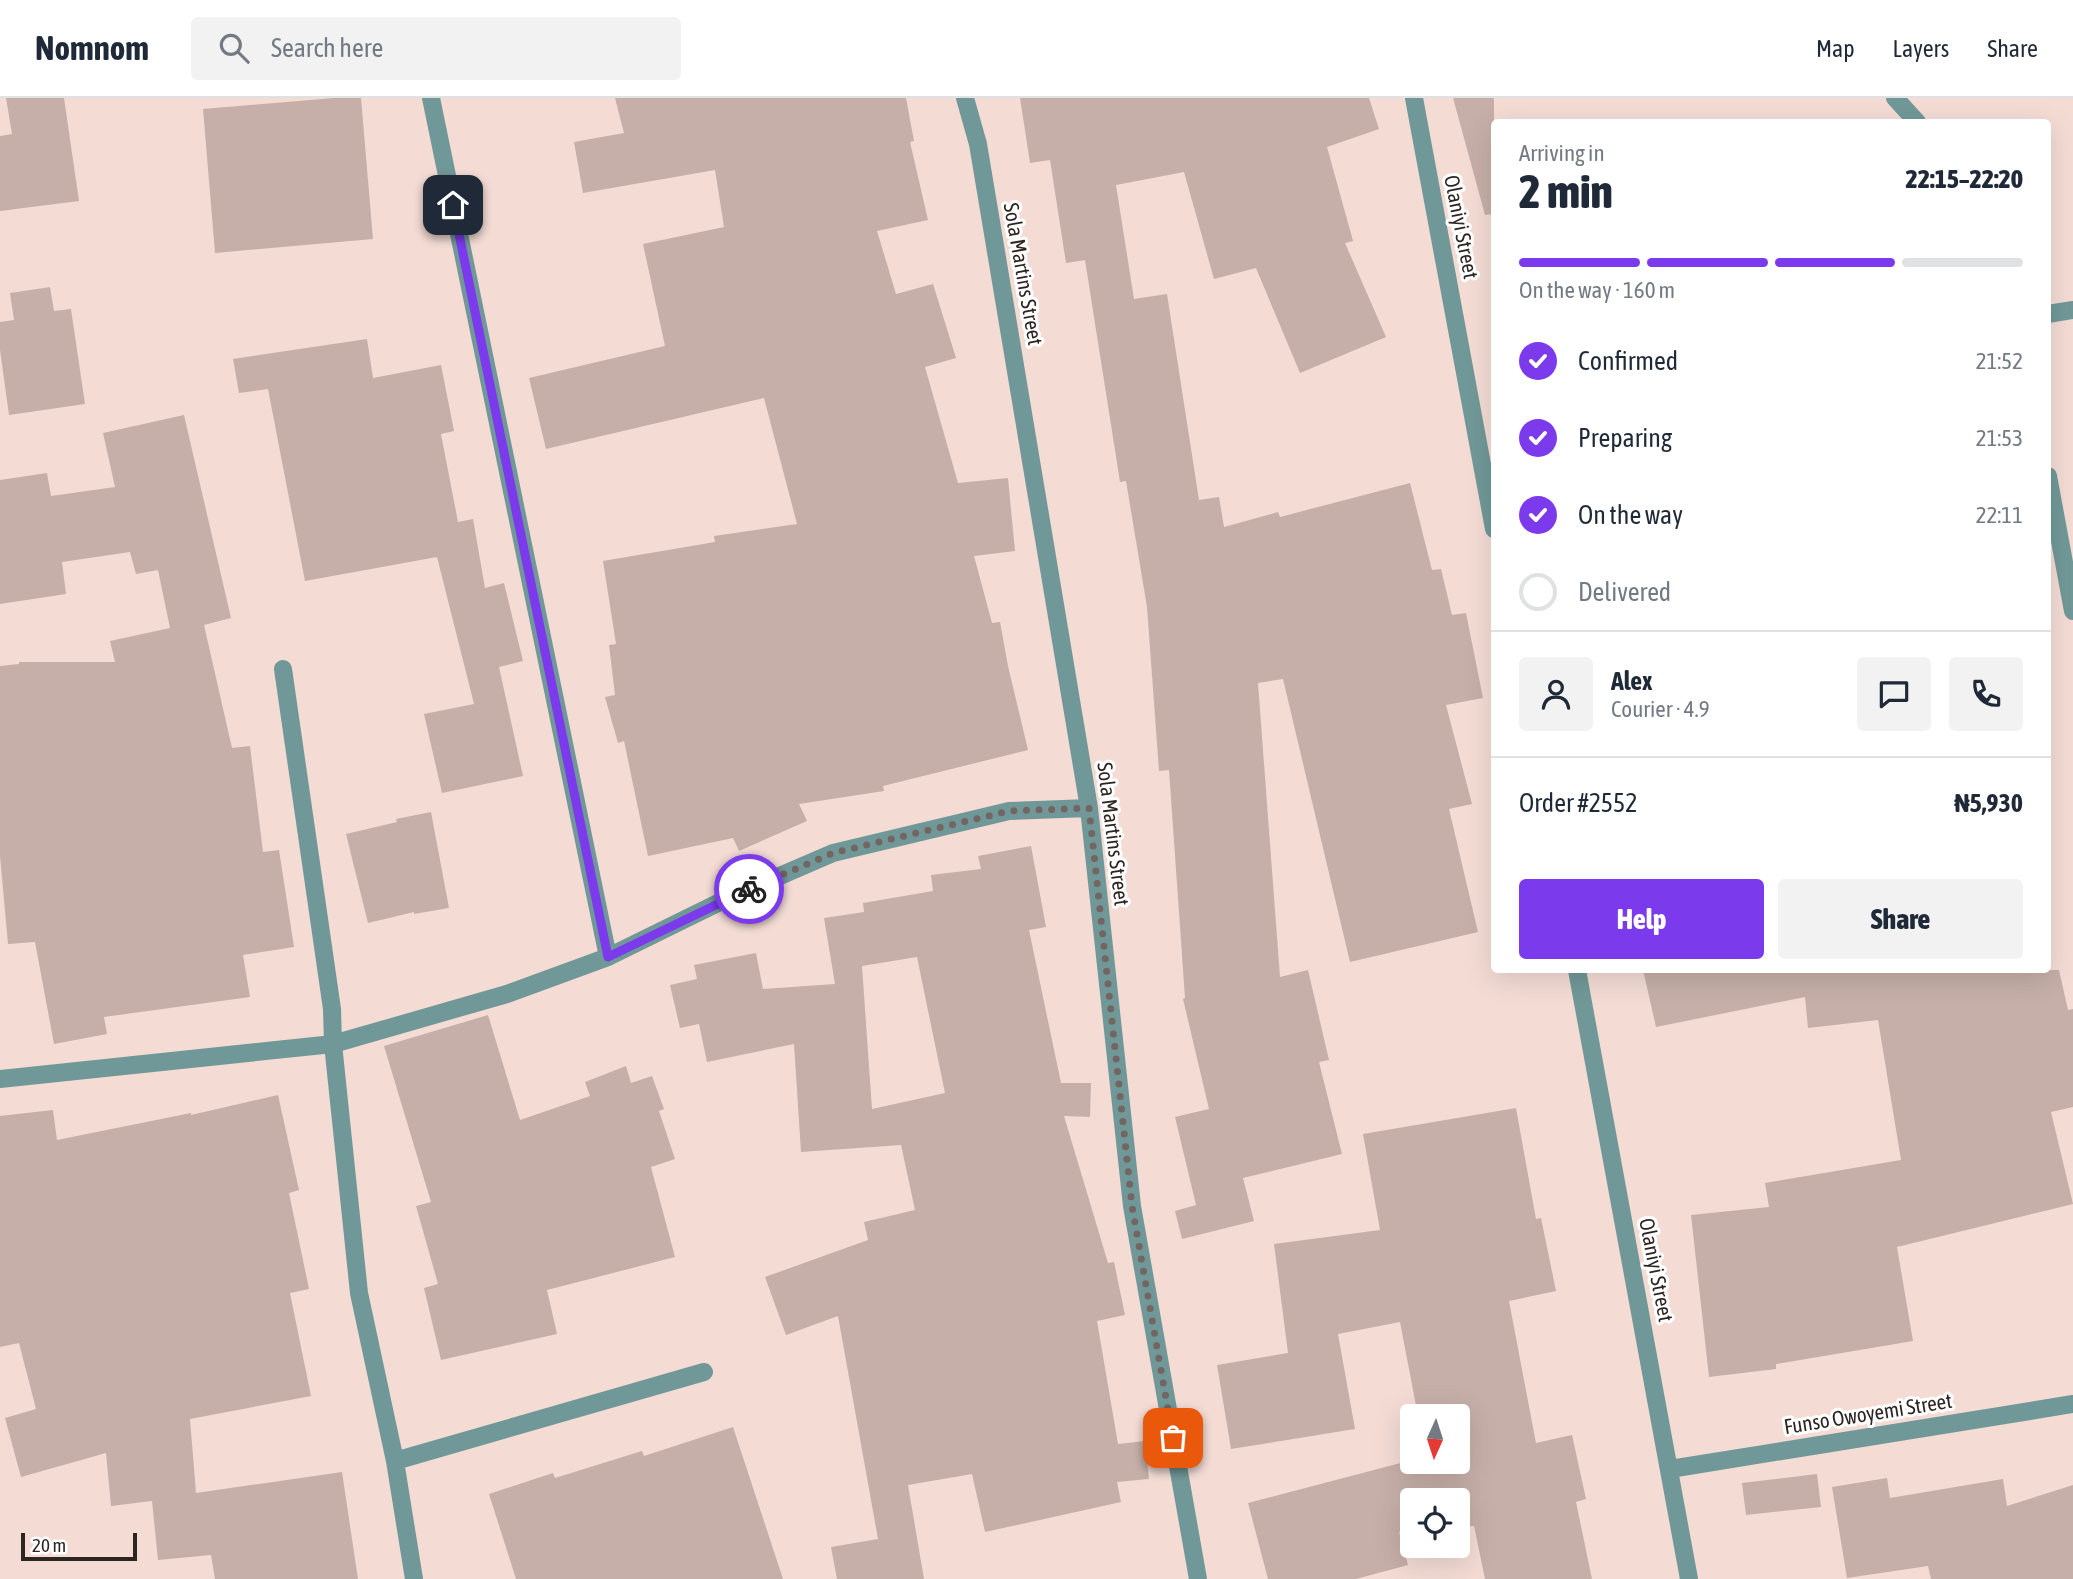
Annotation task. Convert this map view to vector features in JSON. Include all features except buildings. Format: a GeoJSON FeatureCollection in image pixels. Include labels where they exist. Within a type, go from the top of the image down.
{"type":"FeatureCollection","features":[{"type":"Feature","properties":{"kind":"street"},"geometry":{"type":"LineString","coordinates":[[431,98],[608,957]]}},
{"type":"Feature","properties":{"kind":"street","name":"Sola Martins Street"},"geometry":{"type":"LineString","coordinates":[[965,98],[978,144],[1089,808],[1132,1206],[1198,1579]]}},
{"type":"Feature","properties":{"kind":"street","name":"Olaniyi Street"},"geometry":{"type":"LineString","coordinates":[[1414,98],[1491,513]]}},
{"type":"Feature","properties":{"kind":"street"},"geometry":{"type":"LineString","coordinates":[[1895,98],[1914,119]]}},
{"type":"Feature","properties":{"kind":"street"},"geometry":{"type":"LineString","coordinates":[[2051,314],[2073,310]]}},
{"type":"Feature","properties":{"kind":"street"},"geometry":{"type":"LineString","coordinates":[[2051,492],[2073,611]]}},
{"type":"Feature","properties":{"kind":"street"},"geometry":{"type":"LineString","coordinates":[[284,669],[331,1009],[359,1293],[395,1461],[414,1579]]}},
{"type":"Feature","properties":{"kind":"street"},"geometry":{"type":"LineString","coordinates":[[0,1079],[333,1044],[507,994],[608,957],[724,900],[833,853],[1009,811],[1089,808]]}},
{"type":"Feature","properties":{"kind":"street","name":"Olaniyi Street"},"geometry":{"type":"LineString","coordinates":[[1578,973],[1689,1579]]}},
{"type":"Feature","properties":{"kind":"street"},"geometry":{"type":"LineString","coordinates":[[395,1461],[704,1372]]}},
{"type":"Feature","properties":{"kind":"street","name":"Funso Owoyemi Street"},"geometry":{"type":"LineString","coordinates":[[1670,1469],[2073,1404]]}},
{"type":"Feature","properties":{"kind":"way so far"},"geometry":{"type":"LineString","coordinates":[[749,889],[833,853],[1009,811],[1089,808],[1132,1206],[1173,1438]]}},
{"type":"Feature","properties":{"kind":"route"},"geometry":{"type":"LineString","coordinates":[[453,205],[608,957],[749,889]]}}]}
